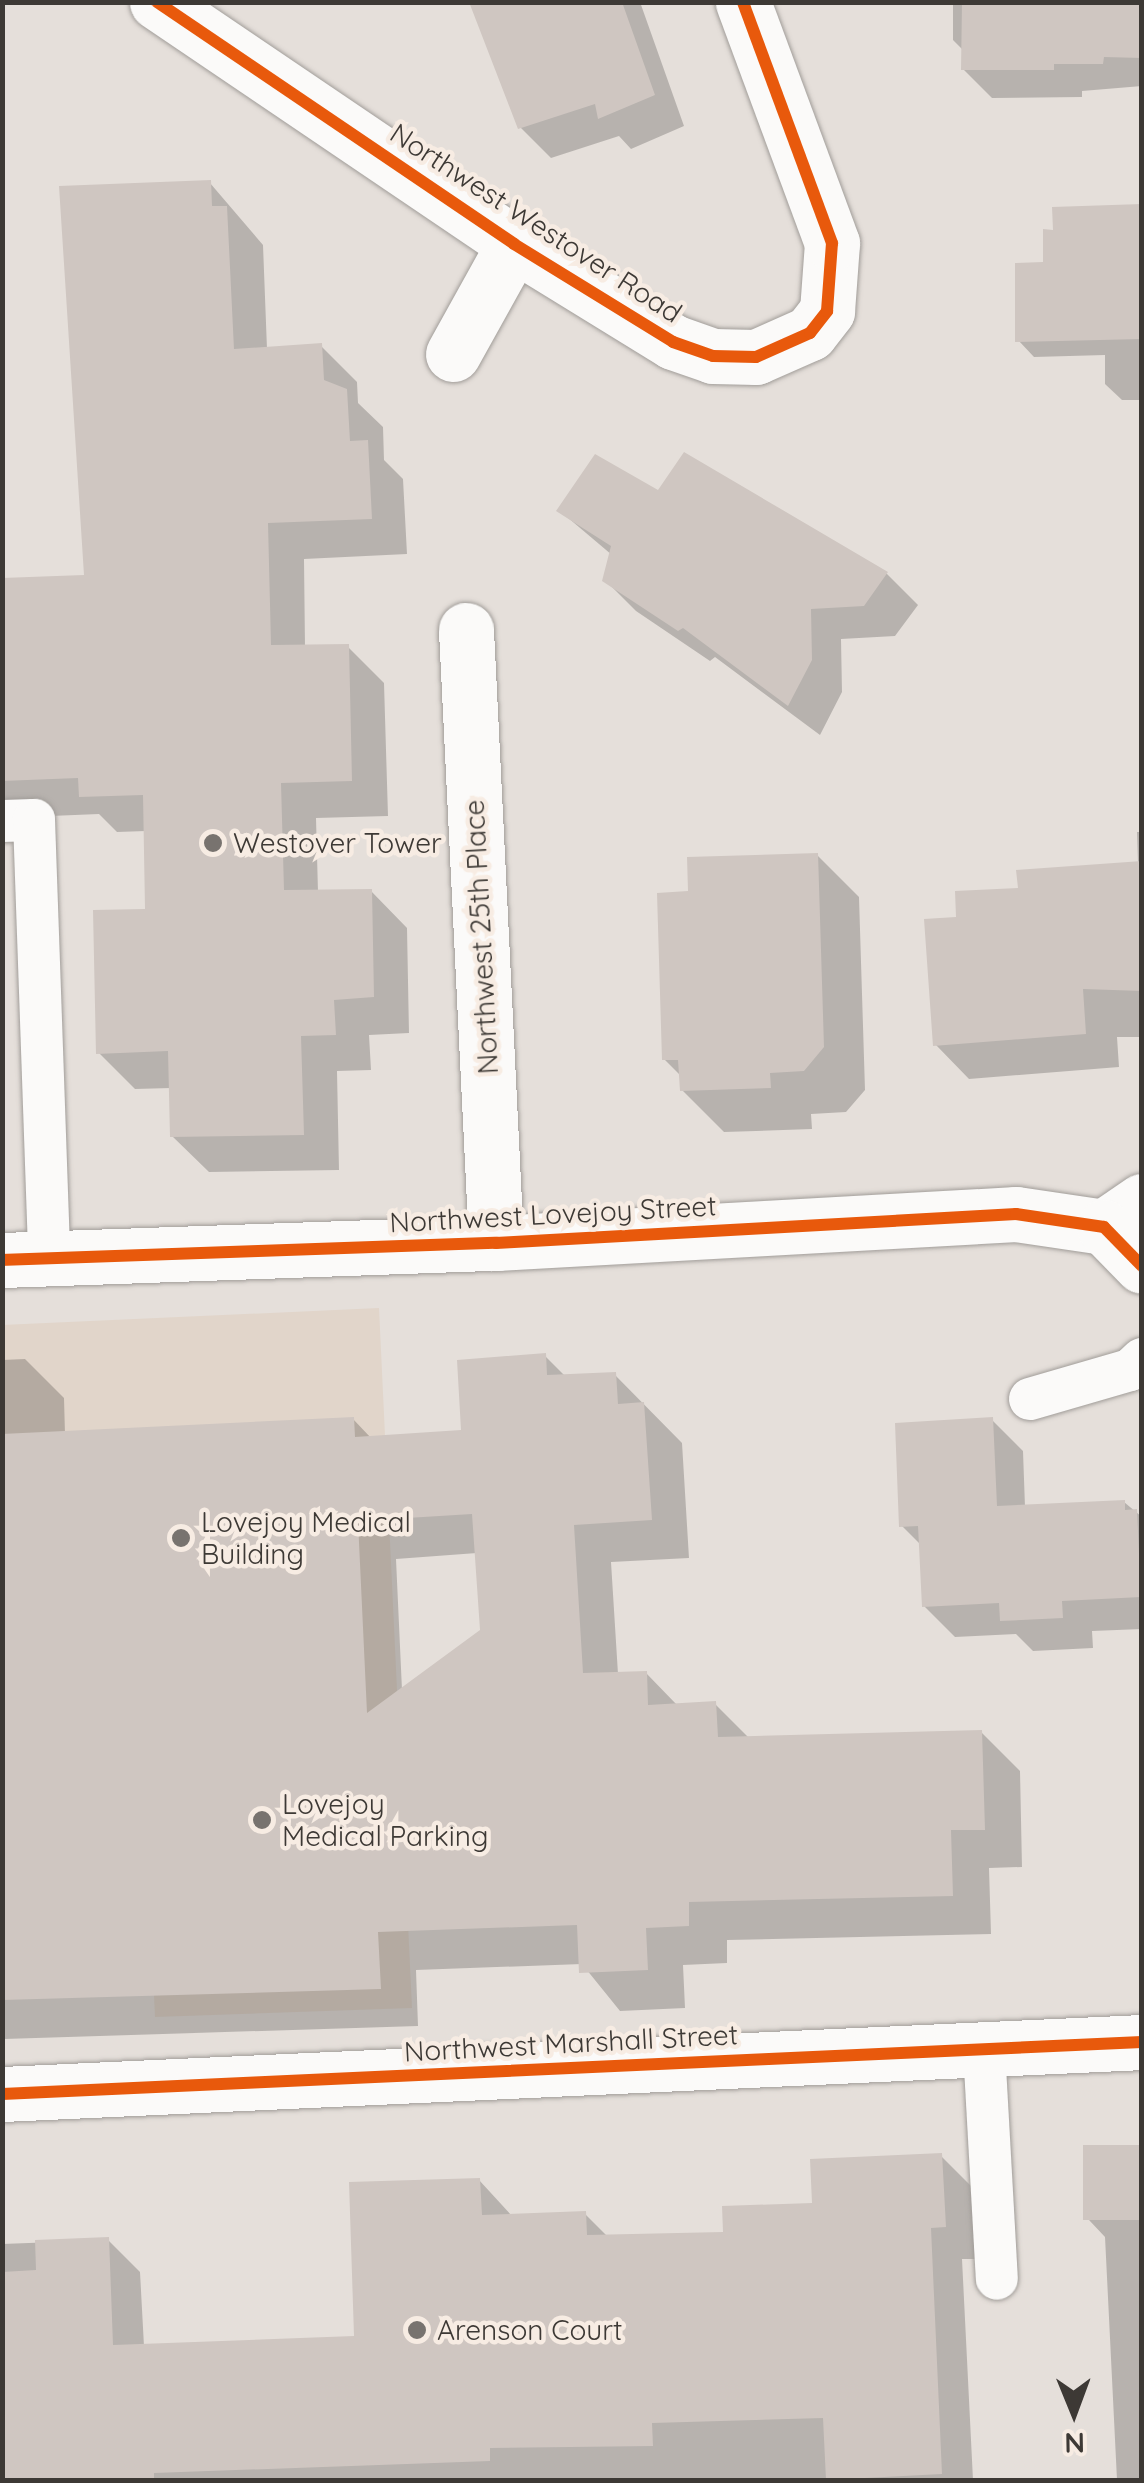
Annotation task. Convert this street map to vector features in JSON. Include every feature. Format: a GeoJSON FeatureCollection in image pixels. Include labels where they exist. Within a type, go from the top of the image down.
{"type":"FeatureCollection","features":[{"type":"Feature","properties":{"kind":"street","name":"Northwest Westover Road"},"geometry":{"type":"LineString","coordinates":[[157,2],[514,244],[672,342],[712,356],[756,357],[810,333],[827,311],[832,244],[743,2]]}},
{"type":"Feature","properties":{"kind":"street"},"geometry":{"type":"LineString","coordinates":[[454,354],[514,244]]}},
{"type":"Feature","properties":{"kind":"street","name":"Northwest 25th Place"},"geometry":{"type":"LineString","coordinates":[[466,630],[496,1244]]}},
{"type":"Feature","properties":{"kind":"street","name":"Northwest Lovejoy Street"},"geometry":{"type":"LineString","coordinates":[[26,1259],[496,1244],[1016,1214],[1123,1214]]}},
{"type":"Feature","properties":{"kind":"street"},"geometry":{"type":"LineString","coordinates":[[1123,1214],[1142,1266]]}},
{"type":"Feature","properties":{"kind":"street","name":"Northwest Marshall Street"},"geometry":{"type":"LineString","coordinates":[[2,2094],[1142,2042]]}},
{"type":"Feature","properties":{"kind":"lane"},"geometry":{"type":"LineString","coordinates":[[2,821],[34,820],[26,1259]]}},
{"type":"Feature","properties":{"kind":"lane"},"geometry":{"type":"LineString","coordinates":[[1030,1399],[1130,1370],[1142,1359]]}},
{"type":"Feature","properties":{"kind":"lane"},"geometry":{"type":"LineString","coordinates":[[984,2049],[997,2280]]}},
{"type":"Feature","properties":{"kind":"shaded area"},"geometry":{"type":"Polygon","coordinates":[[[379,1308],[412,2008],[155,2017],[139,1668],[3,1674],[2,1325],[379,1308]]]}},
{"type":"Feature","properties":{"kind":"building"},"geometry":{"type":"Polygon","coordinates":[[[469,2],[622,2],[655,95],[598,119],[595,104],[518,129],[469,2]]]}},
{"type":"Feature","properties":{"kind":"building"},"geometry":{"type":"Polygon","coordinates":[[[962,2],[1142,2],[1142,58],[1104,57],[1103,64],[1054,64],[1054,70],[961,70],[962,2]]]}},
{"type":"Feature","properties":{"kind":"building"},"geometry":{"type":"Polygon","coordinates":[[[211,180],[212,206],[227,206],[234,349],[322,343],[324,380],[347,389],[350,441],[368,440],[372,519],[268,523],[271,645],[349,644],[352,781],[281,783],[284,890],[372,889],[374,997],[334,1000],[336,1035],[301,1036],[304,1135],[170,1137],[168,1051],[96,1054],[93,910],[145,909],[143,795],[79,797],[78,778],[2,781],[2,578],[84,575],[59,186],[211,180]]]}},
{"type":"Feature","properties":{"kind":"building"},"geometry":{"type":"Polygon","coordinates":[[[1142,204],[1142,339],[1015,342],[1015,263],[1043,262],[1043,229],[1053,230],[1052,207],[1142,204]]]}},
{"type":"Feature","properties":{"kind":"building"},"geometry":{"type":"Polygon","coordinates":[[[684,452],[888,572],[864,606],[811,609],[812,660],[788,706],[683,628],[678,631],[602,581],[611,546],[556,511],[595,454],[658,490],[684,452]]]}},
{"type":"Feature","properties":{"kind":"building"},"geometry":{"type":"Polygon","coordinates":[[[818,853],[824,1047],[804,1071],[770,1073],[771,1088],[680,1091],[678,1060],[662,1060],[657,893],[688,891],[687,857],[818,853]]]}},
{"type":"Feature","properties":{"kind":"building"},"geometry":{"type":"Polygon","coordinates":[[[1142,861],[1142,991],[1083,989],[1086,1034],[933,1046],[924,919],[956,917],[955,891],[1018,888],[1016,870],[1142,861]]]}},
{"type":"Feature","properties":{"kind":"building"},"geometry":{"type":"Polygon","coordinates":[[[546,1353],[547,1375],[616,1372],[618,1404],[644,1402],[652,1520],[574,1525],[583,1673],[647,1671],[648,1705],[716,1701],[718,1737],[982,1730],[985,1830],[951,1830],[953,1896],[689,1902],[689,1926],[646,1928],[648,1970],[579,1973],[577,1925],[378,1932],[381,1989],[2,2000],[2,1434],[354,1417],[355,1437],[461,1430],[457,1360],[546,1353]],[[472,1514],[358,1521],[367,1713],[480,1630],[472,1514]]]}},
{"type":"Feature","properties":{"kind":"building"},"geometry":{"type":"Polygon","coordinates":[[[993,1417],[997,1506],[1125,1500],[1125,1510],[1137,1509],[1141,1597],[1062,1601],[1063,1618],[1000,1621],[999,1603],[922,1607],[918,1526],[899,1527],[895,1423],[993,1417]]]}},
{"type":"Feature","properties":{"kind":"building"},"geometry":{"type":"Polygon","coordinates":[[[1083,2145],[1142,2145],[1142,2220],[1083,2220],[1083,2145]]]}},
{"type":"Feature","properties":{"kind":"building"},"geometry":{"type":"Polygon","coordinates":[[[942,2153],[946,2227],[931,2228],[942,2474],[826,2480],[823,2418],[652,2423],[653,2446],[490,2448],[490,2461],[154,2473],[154,2480],[2,2480],[2,2272],[36,2270],[35,2240],[109,2237],[113,2345],[354,2336],[349,2182],[480,2178],[482,2215],[586,2211],[587,2235],[723,2232],[722,2206],[812,2203],[810,2159],[942,2153]]]}},
{"type":"Feature","properties":{"kind":"cycle path"},"geometry":{"type":"LineString","coordinates":[[157,2],[514,244],[673,342],[713,356],[756,357],[810,333],[827,311],[832,243],[743,2]]}},
{"type":"Feature","properties":{"kind":"cycle path"},"geometry":{"type":"LineString","coordinates":[[2,1260],[496,1243],[1016,1214],[1104,1227],[1142,1266]]}},
{"type":"Feature","properties":{"kind":"cycle path"},"geometry":{"type":"LineString","coordinates":[[2,2094],[1142,2042]]}},
{"type":"Feature","properties":{"kind":"place","name":"Westover Tower"},"geometry":{"type":"Point","coordinates":[213,843]}},
{"type":"Feature","properties":{"kind":"place","name":"Lovejoy Medical Building"},"geometry":{"type":"Point","coordinates":[181,1538]}},
{"type":"Feature","properties":{"kind":"place","name":"Lovejoy Medical Parking"},"geometry":{"type":"Point","coordinates":[262,1820]}},
{"type":"Feature","properties":{"kind":"place","name":"Arenson Court"},"geometry":{"type":"Point","coordinates":[417,2330]}}]}
